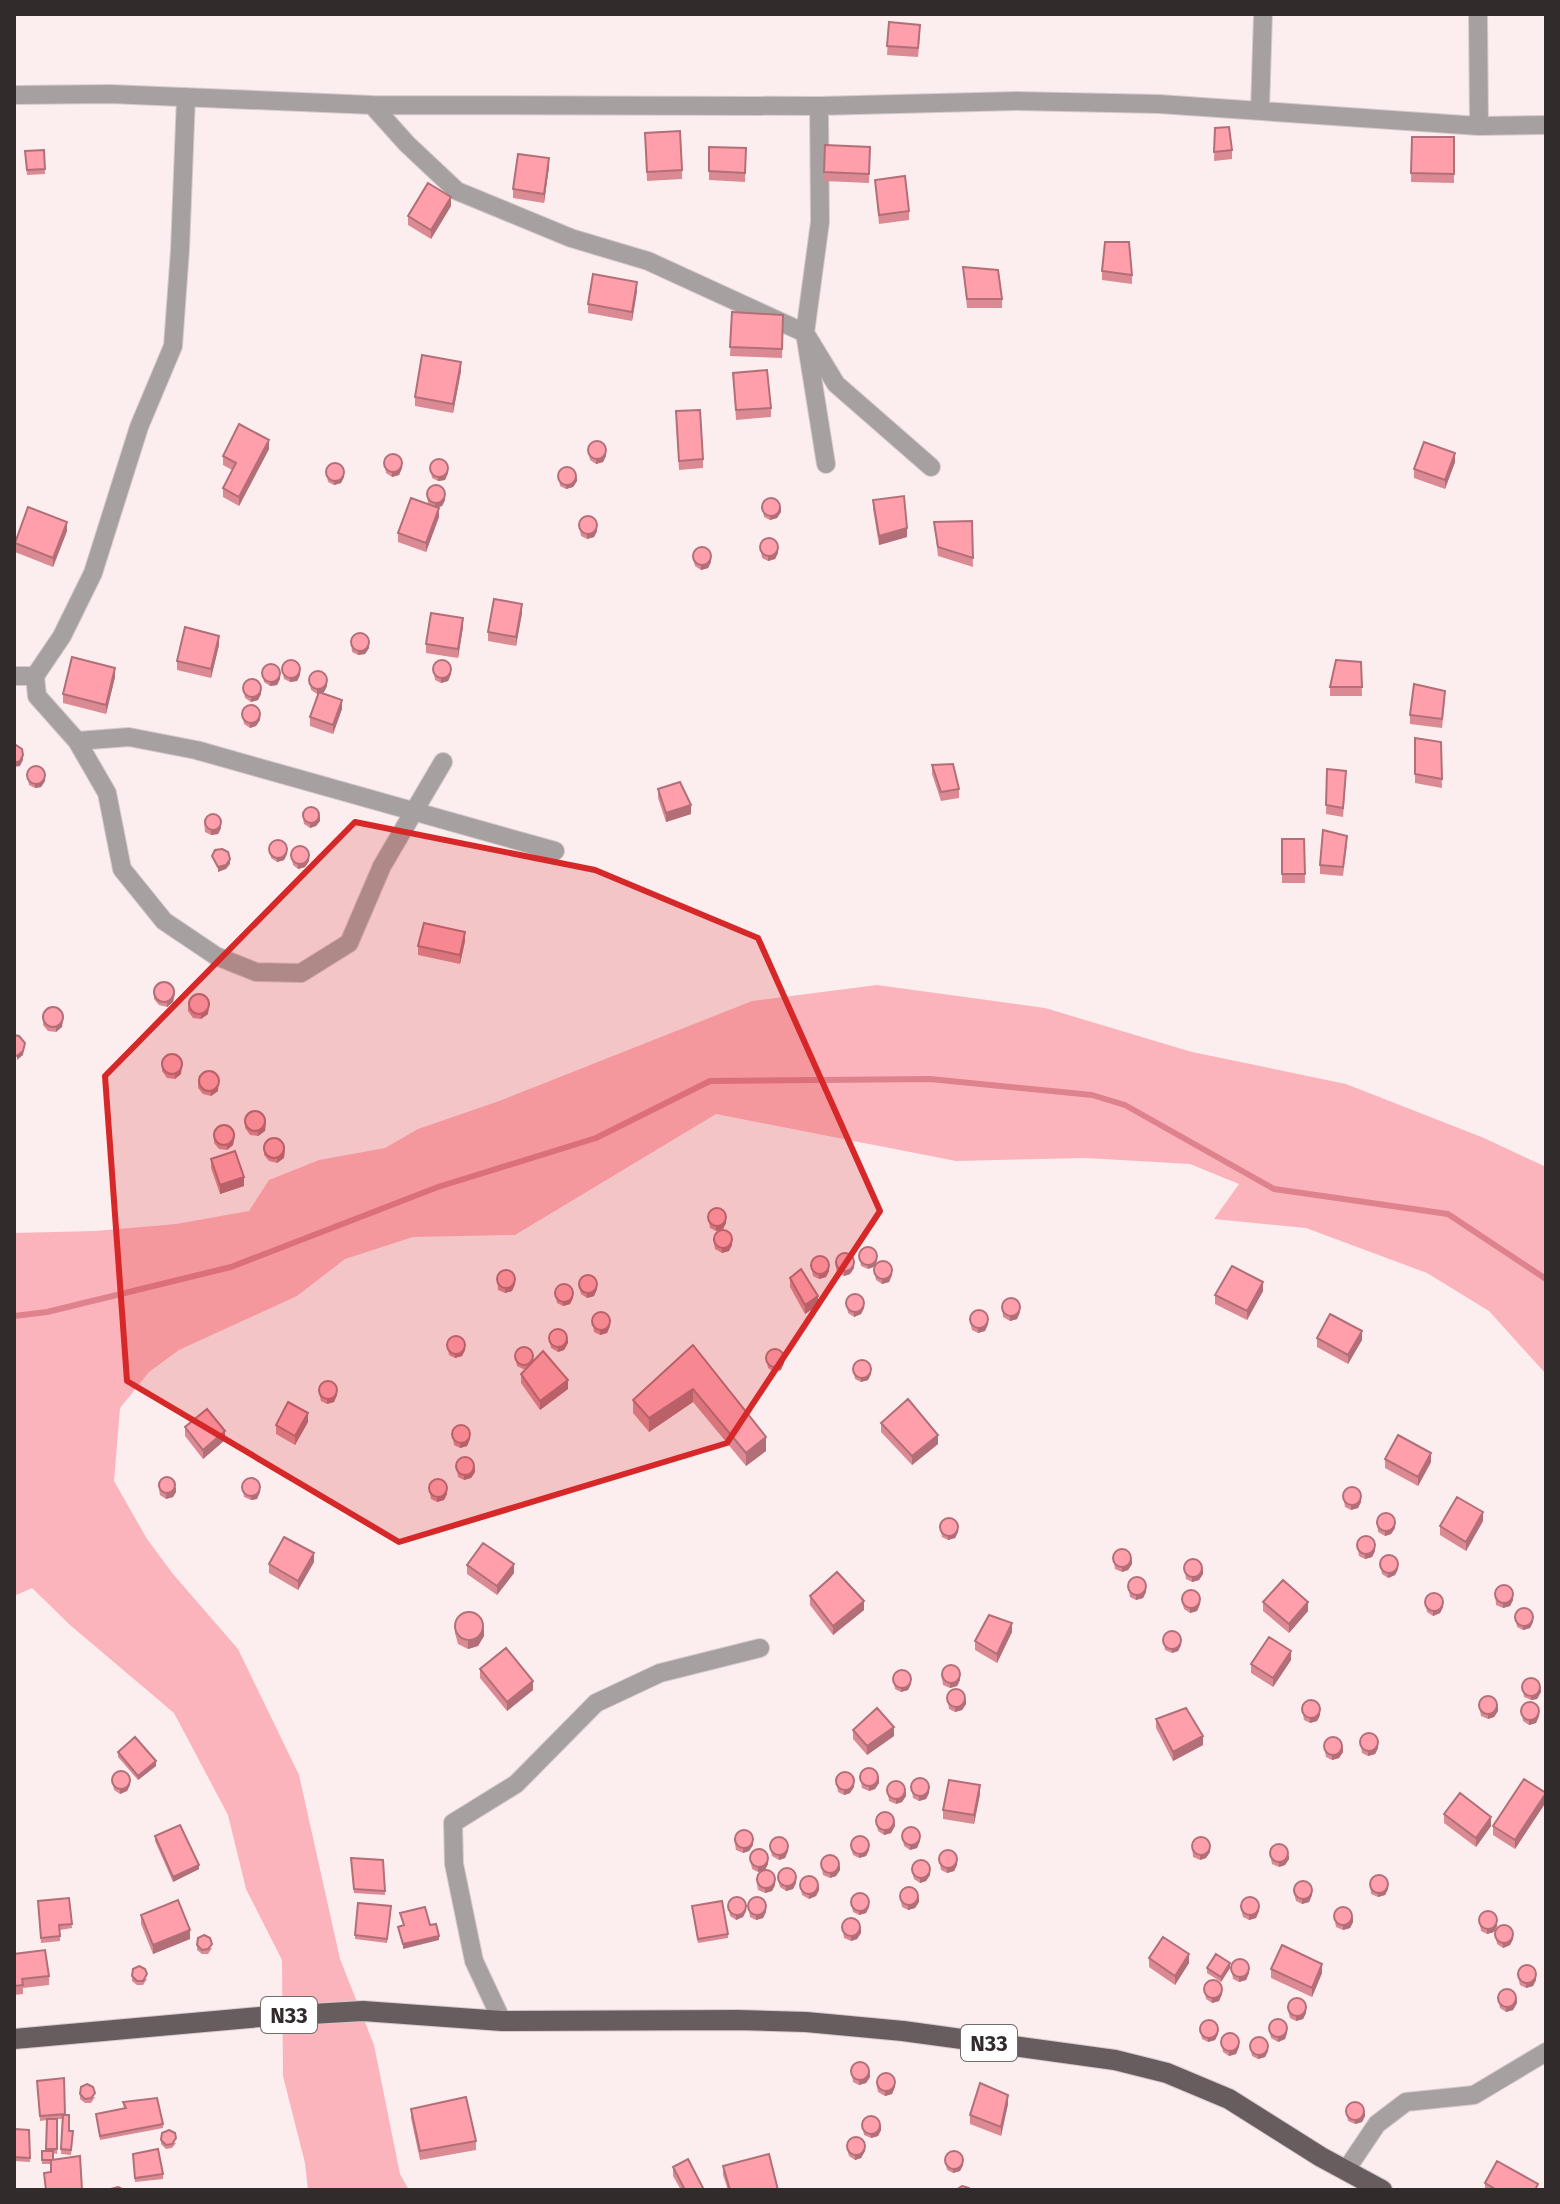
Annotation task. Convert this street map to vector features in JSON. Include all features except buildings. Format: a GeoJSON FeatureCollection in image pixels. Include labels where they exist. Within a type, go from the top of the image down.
{"type":"FeatureCollection","features":[{"type":"Feature","properties":{"kind":"main road","name":"N33"},"geometry":{"type":"LineString","coordinates":[[14,2039],[363,2011],[502,2021],[806,2022],[903,2031],[1115,2060],[1167,2073],[1229,2099],[1382,2190]]}},
{"type":"Feature","properties":{"kind":"street"},"geometry":{"type":"LineString","coordinates":[[1260,110],[1263,14]]}},
{"type":"Feature","properties":{"kind":"street"},"geometry":{"type":"LineString","coordinates":[[1478,14],[1479,126]]}},
{"type":"Feature","properties":{"kind":"street"},"geometry":{"type":"LineString","coordinates":[[14,95],[186,97],[372,105],[819,106],[1016,101],[1159,104],[1479,126],[1546,125]]}},
{"type":"Feature","properties":{"kind":"street"},"geometry":{"type":"LineString","coordinates":[[186,97],[173,346],[139,427],[93,573],[62,636],[35,676],[37,696],[77,741],[107,793],[122,869],[164,921],[216,956],[256,972],[301,973],[349,943],[382,866],[443,762]]}},
{"type":"Feature","properties":{"kind":"street"},"geometry":{"type":"LineString","coordinates":[[372,105],[457,191],[571,238],[648,261],[805,333],[836,384],[931,467]]}},
{"type":"Feature","properties":{"kind":"street"},"geometry":{"type":"LineString","coordinates":[[819,106],[820,222],[805,333],[826,464]]}},
{"type":"Feature","properties":{"kind":"street"},"geometry":{"type":"LineString","coordinates":[[14,676],[35,676]]}},
{"type":"Feature","properties":{"kind":"street"},"geometry":{"type":"LineString","coordinates":[[77,741],[129,737],[196,750],[555,851]]}},
{"type":"Feature","properties":{"kind":"street"},"geometry":{"type":"LineString","coordinates":[[502,2021],[474,1961],[454,1864],[453,1823],[516,1784],[596,1703],[660,1673],[760,1648]]}},
{"type":"Feature","properties":{"kind":"street"},"geometry":{"type":"LineString","coordinates":[[1346,2170],[1377,2124],[1406,2102],[1474,2095],[1546,2052]]}},
{"type":"Feature","properties":{"kind":"highlighted area"},"geometry":{"type":"Polygon","coordinates":[[[355,822],[595,870],[758,938],[880,1211],[727,1443],[399,1542],[127,1381],[105,1076],[355,822]]]}},
{"type":"Feature","properties":{"kind":"shaded area"},"geometry":{"type":"Polygon","coordinates":[[[877,985],[1045,1008],[1192,1052],[1346,1084],[1484,1138],[1546,1167],[1546,1374],[1489,1311],[1427,1273],[1306,1228],[1214,1219],[1239,1184],[1190,1164],[1086,1158],[956,1161],[716,1114],[515,1235],[413,1237],[345,1259],[297,1296],[179,1350],[149,1372],[120,1408],[114,1481],[147,1539],[238,1649],[299,1775],[340,1959],[374,2045],[400,2174],[409,2190],[308,2190],[305,2163],[283,2076],[282,1960],[246,1889],[228,1815],[174,1713],[70,1625],[32,1588],[14,1596],[14,1233],[95,1231],[176,1224],[249,1211],[269,1180],[319,1160],[385,1148],[418,1129],[502,1100],[752,1001],[877,985]]]}},
{"type":"Feature","properties":{"kind":"waterway"},"geometry":{"type":"LineString","coordinates":[[14,1316],[47,1312],[231,1267],[438,1187],[596,1138],[710,1081],[930,1079],[1092,1095],[1125,1105],[1274,1189],[1448,1214],[1546,1279]]}}]}
